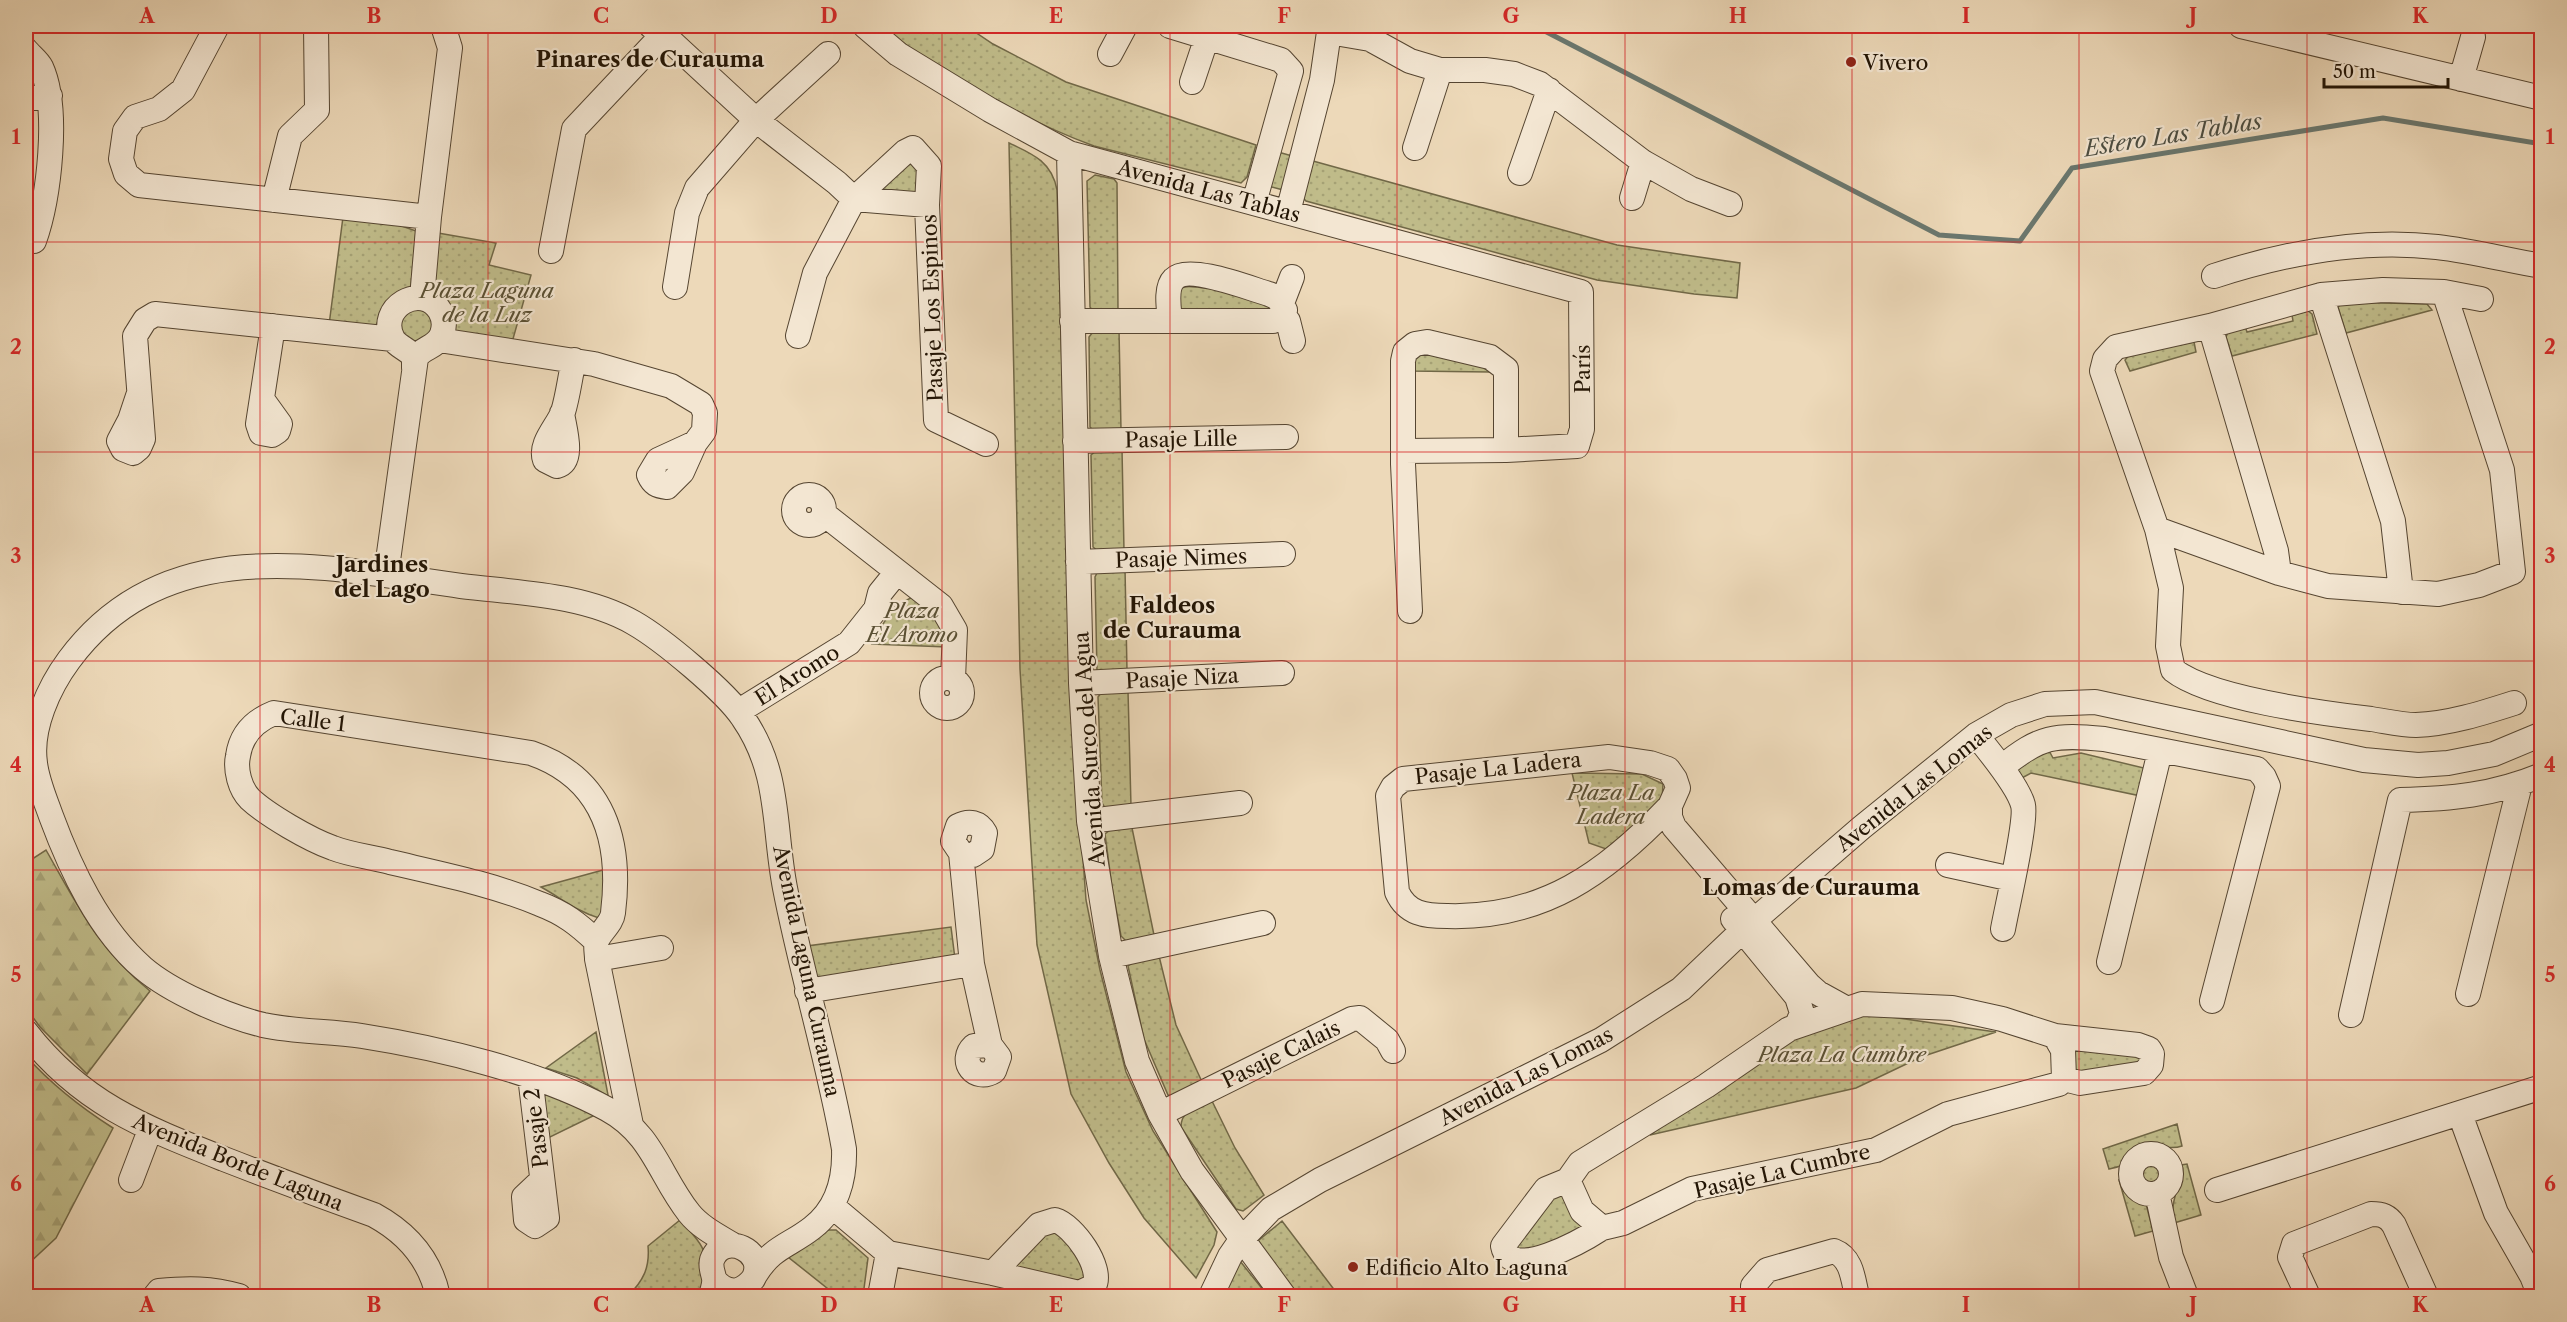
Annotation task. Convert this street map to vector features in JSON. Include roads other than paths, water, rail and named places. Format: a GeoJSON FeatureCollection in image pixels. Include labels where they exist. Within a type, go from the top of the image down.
{"type":"FeatureCollection","features":[{"type":"Feature","properties":{"kind":"street"},"geometry":{"type":"LineString","coordinates":[[217,26],[183,90],[159,109],[135,117],[125,131],[121,159],[126,174],[139,184],[429,217]]}},
{"type":"Feature","properties":{"kind":"street"},"geometry":{"type":"LineString","coordinates":[[274,200],[290,136],[317,110],[316,26]]}},
{"type":"Feature","properties":{"kind":"street"},"geometry":{"type":"LineString","coordinates":[[422,298],[429,217],[450,48],[443,26]]}},
{"type":"Feature","properties":{"kind":"street","name":"Avenida Las Tablas"},"geometry":{"type":"LineString","coordinates":[[865,26],[898,54],[990,110],[1069,153],[1581,292]]}},
{"type":"Feature","properties":{"kind":"street"},"geometry":{"type":"LineString","coordinates":[[1110,54],[1125,26]]}},
{"type":"Feature","properties":{"kind":"street"},"geometry":{"type":"LineString","coordinates":[[1170,26],[1281,60],[1291,71],[1254,203]]}},
{"type":"Feature","properties":{"kind":"street"},"geometry":{"type":"LineString","coordinates":[[2241,26],[2541,98]]}},
{"type":"Feature","properties":{"kind":"street"},"geometry":{"type":"LineString","coordinates":[[551,251],[574,129],[662,28],[756,120],[854,199],[927,205]]}},
{"type":"Feature","properties":{"kind":"street"},"geometry":{"type":"LineString","coordinates":[[1288,212],[1322,80],[1329,32],[1370,39],[1410,61],[1440,70],[1485,70],[1514,74],[1540,84],[1643,162],[1691,189],[1730,204]]}},
{"type":"Feature","properties":{"kind":"street"},"geometry":{"type":"LineString","coordinates":[[1192,82],[1207,37]]}},
{"type":"Feature","properties":{"kind":"street"},"geometry":{"type":"LineString","coordinates":[[2461,80],[2472,37]]}},
{"type":"Feature","properties":{"kind":"street"},"geometry":{"type":"LineString","coordinates":[[26,50],[40,65],[50,96],[49,167],[41,220],[34,241]]}},
{"type":"Feature","properties":{"kind":"street"},"geometry":{"type":"LineString","coordinates":[[675,287],[687,213],[697,188],[756,120],[828,54]]}},
{"type":"Feature","properties":{"kind":"street"},"geometry":{"type":"LineString","coordinates":[[1415,147],[1440,70]]}},
{"type":"Feature","properties":{"kind":"street"},"geometry":{"type":"LineString","coordinates":[[1520,173],[1549,90]]}},
{"type":"Feature","properties":{"kind":"street"},"geometry":{"type":"LineString","coordinates":[[26,98],[50,96]]}},
{"type":"Feature","properties":{"kind":"street","name":"Pasaje Los Espinos"},"geometry":{"type":"LineString","coordinates":[[854,199],[905,152],[913,148],[929,166],[927,205],[936,420],[986,444]]}},
{"type":"Feature","properties":{"kind":"street","name":"Avenida Surco del Agua"},"geometry":{"type":"LineString","coordinates":[[1069,153],[1081,683],[1089,821],[1111,956],[1137,1061],[1160,1114],[1192,1171],[1284,1296]]}},
{"type":"Feature","properties":{"kind":"street"},"geometry":{"type":"LineString","coordinates":[[1632,198],[1643,162]]}},
{"type":"Feature","properties":{"kind":"street"},"geometry":{"type":"LineString","coordinates":[[798,336],[815,273],[854,199]]}},
{"type":"Feature","properties":{"kind":"street"},"geometry":{"type":"LineString","coordinates":[[2214,276],[2252,264],[2310,251],[2380,245],[2434,246],[2541,266]]}},
{"type":"Feature","properties":{"kind":"street"},"geometry":{"type":"LineString","coordinates":[[1170,320],[1170,285],[1174,278],[1182,274],[1200,274],[1269,294],[1288,321],[1293,340]]}},
{"type":"Feature","properties":{"kind":"street"},"geometry":{"type":"LineString","coordinates":[[1072,321],[1273,321],[1282,310],[1292,277]]}},
{"type":"Feature","properties":{"kind":"street"},"geometry":{"type":"LineString","coordinates":[[2481,299],[2444,292],[2383,290],[2321,295],[2210,326],[2116,347],[2104,359],[2102,372],[2157,529],[2171,588],[2168,646],[2173,670],[2186,680],[2204,687],[2290,706],[2416,725],[2475,715],[2514,703]]}},
{"type":"Feature","properties":{"kind":"street","name":"París"},"geometry":{"type":"LineString","coordinates":[[1506,450],[1577,446],[1582,429],[1581,292]]}},
{"type":"Feature","properties":{"kind":"street"},"geometry":{"type":"LineString","coordinates":[[2157,529],[2280,573],[2328,586],[2438,594],[2480,585],[2513,572],[2502,470],[2444,292]]}},
{"type":"Feature","properties":{"kind":"street"},"geometry":{"type":"LineString","coordinates":[[2321,295],[2393,521],[2401,592]]}},
{"type":"Feature","properties":{"kind":"street"},"geometry":{"type":"LineString","coordinates":[[386,575],[414,368],[417,355],[439,340],[444,324],[442,315],[437,307],[422,298],[405,300],[392,313],[390,322],[393,339]]}},
{"type":"Feature","properties":{"kind":"street"},"geometry":{"type":"LineString","coordinates":[[138,396],[135,336],[145,320],[155,314],[393,339],[412,354],[414,368]]}},
{"type":"Feature","properties":{"kind":"street"},"geometry":{"type":"LineString","coordinates":[[262,399],[273,326]]}},
{"type":"Feature","properties":{"kind":"street"},"geometry":{"type":"LineString","coordinates":[[2210,326],[2276,550],[2280,573]]}},
{"type":"Feature","properties":{"kind":"street"},"geometry":{"type":"LineString","coordinates":[[439,340],[574,360],[671,386],[701,404],[705,413],[704,431],[695,443]]}},
{"type":"Feature","properties":{"kind":"street"},"geometry":{"type":"LineString","coordinates":[[1404,451],[1506,450],[1506,369],[1490,357],[1427,342],[1415,344],[1405,352],[1402,361],[1404,451],[1410,611]]}},
{"type":"Feature","properties":{"kind":"street"},"geometry":{"type":"LineString","coordinates":[[562,413],[574,360]]}},
{"type":"Feature","properties":{"kind":"street","name":"Pasaje Lille"},"geometry":{"type":"LineString","coordinates":[[1075,441],[1286,437]]}},
{"type":"Feature","properties":{"kind":"street"},"geometry":{"type":"LineString","coordinates":[[824,514],[942,606],[956,630],[953,680]]}},
{"type":"Feature","properties":{"kind":"street","name":"Pasaje Nimes"},"geometry":{"type":"LineString","coordinates":[[1078,562],[1283,554]]}},
{"type":"Feature","properties":{"kind":"street","name":"Avenida Laguna Curauma"},"geometry":{"type":"LineString","coordinates":[[731,1250],[701,1225],[684,1206],[650,1147],[631,1125],[606,1108],[530,1076],[436,1050],[362,1036],[263,1024],[206,1005],[170,987],[142,967],[120,944],[81,884],[38,780],[34,757],[36,733],[48,695],[64,667],[85,640],[131,601],[172,581],[211,570],[281,564],[386,575],[580,602],[633,622],[684,660],[739,711],[751,729],[771,772],[784,881],[844,1149],[843,1174],[832,1206],[813,1228],[769,1256],[742,1287]]}},
{"type":"Feature","properties":{"kind":"street","name":"El Aromo"},"geometry":{"type":"LineString","coordinates":[[739,711],[849,643],[876,609],[891,602],[903,576]]}},
{"type":"Feature","properties":{"kind":"street","name":"Pasaje Niza"},"geometry":{"type":"LineString","coordinates":[[1081,683],[1282,673]]}},
{"type":"Feature","properties":{"kind":"street","name":"Avenida Las Lomas"},"geometry":{"type":"LineString","coordinates":[[1211,1296],[1219,1274],[1241,1240],[1271,1209],[1320,1180],[1601,1040],[1681,989],[1749,925],[1861,828],[1982,731],[2011,715],[2045,704],[2095,702],[2364,760],[2418,765],[2448,763],[2494,754],[2541,735]]}},
{"type":"Feature","properties":{"kind":"street","name":"Calle 1"},"geometry":{"type":"LineString","coordinates":[[274,713],[515,750],[538,755],[560,765],[591,794],[606,819],[615,870],[613,916],[597,950],[573,920],[540,904],[474,882],[333,848],[288,825],[250,799],[244,790],[237,770],[237,760],[243,740],[255,723],[274,713]]}},
{"type":"Feature","properties":{"kind":"street"},"geometry":{"type":"LineString","coordinates":[[1982,731],[2008,762],[2023,806],[2003,929]]}},
{"type":"Feature","properties":{"kind":"street"},"geometry":{"type":"LineString","coordinates":[[2008,762],[2040,742],[2059,736],[2104,739],[2257,769],[2265,777],[2268,786],[2212,1001]]}},
{"type":"Feature","properties":{"kind":"street"},"geometry":{"type":"LineString","coordinates":[[2109,962],[2160,751]]}},
{"type":"Feature","properties":{"kind":"street","name":"Pasaje La Ladera"},"geometry":{"type":"LineString","coordinates":[[1609,757],[1650,763],[1668,769],[1678,788],[1670,806],[1647,830],[1577,885],[1531,906],[1472,917],[1429,916],[1412,911],[1402,903],[1397,892],[1388,796],[1403,779],[1414,776],[1609,757]]}},
{"type":"Feature","properties":{"kind":"street"},"geometry":{"type":"LineString","coordinates":[[2468,994],[2531,779]]}},
{"type":"Feature","properties":{"kind":"street"},"geometry":{"type":"LineString","coordinates":[[2351,1015],[2400,800],[2455,799],[2531,779]]}},
{"type":"Feature","properties":{"kind":"street"},"geometry":{"type":"LineString","coordinates":[[1089,821],[1240,803]]}},
{"type":"Feature","properties":{"kind":"street","name":"Pasaje La Ladera"},"geometry":{"type":"LineString","coordinates":[[1670,806],[1670,817],[1674,827],[1699,867],[1749,925]]}},
{"type":"Feature","properties":{"kind":"street","name":"Pasaje La Ladera"},"geometry":{"type":"LineString","coordinates":[[1647,830],[1663,838],[1699,867]]}},
{"type":"Feature","properties":{"kind":"street"},"geometry":{"type":"LineString","coordinates":[[962,853],[972,964],[990,1045]]}},
{"type":"Feature","properties":{"kind":"street"},"geometry":{"type":"LineString","coordinates":[[1948,865],[2012,879]]}},
{"type":"Feature","properties":{"kind":"street"},"geometry":{"type":"LineString","coordinates":[[1111,956],[1263,923]]}},
{"type":"Feature","properties":{"kind":"street"},"geometry":{"type":"LineString","coordinates":[[1749,925],[1777,960],[1797,998],[1802,1013],[1797,1025]]}},
{"type":"Feature","properties":{"kind":"street"},"geometry":{"type":"LineString","coordinates":[[631,1125],[597,950],[661,948]]}},
{"type":"Feature","properties":{"kind":"street"},"geometry":{"type":"LineString","coordinates":[[1777,960],[1818,993],[1847,1009]]}},
{"type":"Feature","properties":{"kind":"street"},"geometry":{"type":"LineString","coordinates":[[807,991],[972,964]]}},
{"type":"Feature","properties":{"kind":"street","name":"Pasaje La Cumbre"},"geometry":{"type":"LineString","coordinates":[[1862,1004],[1952,1008],[2002,1019],[2055,1036],[2138,1045],[2149,1049],[2152,1054],[2151,1065],[2144,1073],[2080,1083],[2064,1079],[2059,1084],[1948,1114],[1876,1150],[1692,1190],[1623,1223],[1602,1228],[1568,1249],[1517,1261],[1504,1252],[1503,1245],[1509,1235],[1546,1190],[1568,1180],[1580,1163],[1706,1086],[1797,1025],[1847,1009],[1862,1004]]}},
{"type":"Feature","properties":{"kind":"street","name":"Pasaje Calais"},"geometry":{"type":"LineString","coordinates":[[1160,1114],[1352,1019],[1360,1018],[1387,1040],[1393,1051]]}},
{"type":"Feature","properties":{"kind":"street","name":"Avenida Borde Laguna"},"geometry":{"type":"LineString","coordinates":[[26,1032],[55,1065],[88,1094],[150,1130],[289,1185],[374,1215],[387,1222],[399,1230],[421,1254],[438,1296]]}},
{"type":"Feature","properties":{"kind":"street"},"geometry":{"type":"LineString","coordinates":[[2055,1036],[2063,1050],[2064,1079]]}},
{"type":"Feature","properties":{"kind":"street","name":"Pasaje 2"},"geometry":{"type":"LineString","coordinates":[[530,1076],[542,1180]]}},
{"type":"Feature","properties":{"kind":"street"},"geometry":{"type":"LineString","coordinates":[[2217,1190],[2541,1087]]}},
{"type":"Feature","properties":{"kind":"street"},"geometry":{"type":"LineString","coordinates":[[2460,1114],[2496,1213],[2532,1276],[2540,1296]]}},
{"type":"Feature","properties":{"kind":"street"},"geometry":{"type":"LineString","coordinates":[[131,1180],[150,1130]]}},
{"type":"Feature","properties":{"kind":"street"},"geometry":{"type":"LineString","coordinates":[[1568,1180],[1582,1210],[1602,1228]]}},
{"type":"Feature","properties":{"kind":"street"},"geometry":{"type":"LineString","coordinates":[[2157,1193],[2171,1257],[2186,1296]]}},
{"type":"Feature","properties":{"kind":"street"},"geometry":{"type":"LineString","coordinates":[[832,1206],[888,1253],[993,1273]]}},
{"type":"Feature","properties":{"kind":"street"},"geometry":{"type":"LineString","coordinates":[[2308,1296],[2290,1257],[2294,1244],[2371,1214],[2388,1217],[2426,1296]]}},
{"type":"Feature","properties":{"kind":"street"},"geometry":{"type":"LineString","coordinates":[[731,1250],[755,1260],[742,1287],[712,1288],[711,1267],[731,1250],[813,1228]]}},
{"type":"Feature","properties":{"kind":"street"},"geometry":{"type":"LineString","coordinates":[[1753,1296],[1753,1286],[1767,1270],[1834,1251],[1844,1255],[1849,1263],[1857,1296]]}},
{"type":"Feature","properties":{"kind":"street"},"geometry":{"type":"LineString","coordinates":[[880,1296],[888,1253]]}},
{"type":"Feature","properties":{"kind":"street"},"geometry":{"type":"LineString","coordinates":[[155,1296],[159,1292],[191,1287],[239,1296]]}},
{"type":"Feature","properties":{"kind":"waterway","name":"Estero Las Tablas"},"geometry":{"type":"LineString","coordinates":[[1535,26],[1939,235],[2020,241],[2072,168],[2383,118],[2542,144]]}},
{"type":"Feature","properties":{"kind":"place","name":"Vivero"},"geometry":{"type":"Point","coordinates":[1851,62]}},
{"type":"Feature","properties":{"kind":"place","name":"Edificio Alto Laguna"},"geometry":{"type":"Point","coordinates":[1353,1267]}},
{"type":"Feature","properties":{"kind":"district","name":"Pinares de Curauma"},"geometry":{"type":"Point","coordinates":[650,59]}},
{"type":"Feature","properties":{"kind":"district","name":"Jardines del Lago"},"geometry":{"type":"Point","coordinates":[382,576]}},
{"type":"Feature","properties":{"kind":"district","name":"Faldeos de Curauma"},"geometry":{"type":"Point","coordinates":[1172,618]}},
{"type":"Feature","properties":{"kind":"district","name":"Lomas de Curauma"},"geometry":{"type":"Point","coordinates":[1811,887]}},
{"type":"Feature","properties":{"kind":"park label","name":"Plaza Laguna de la Luz"},"geometry":{"type":"Point","coordinates":[487,302]}},
{"type":"Feature","properties":{"kind":"park label","name":"Plaza El Aromo"},"geometry":{"type":"Point","coordinates":[912,622]}},
{"type":"Feature","properties":{"kind":"park label","name":"Plaza La Ladera"},"geometry":{"type":"Point","coordinates":[1611,804]}},
{"type":"Feature","properties":{"kind":"park label","name":"Plaza La Cumbre"},"geometry":{"type":"Point","coordinates":[1842,1054]}}]}
